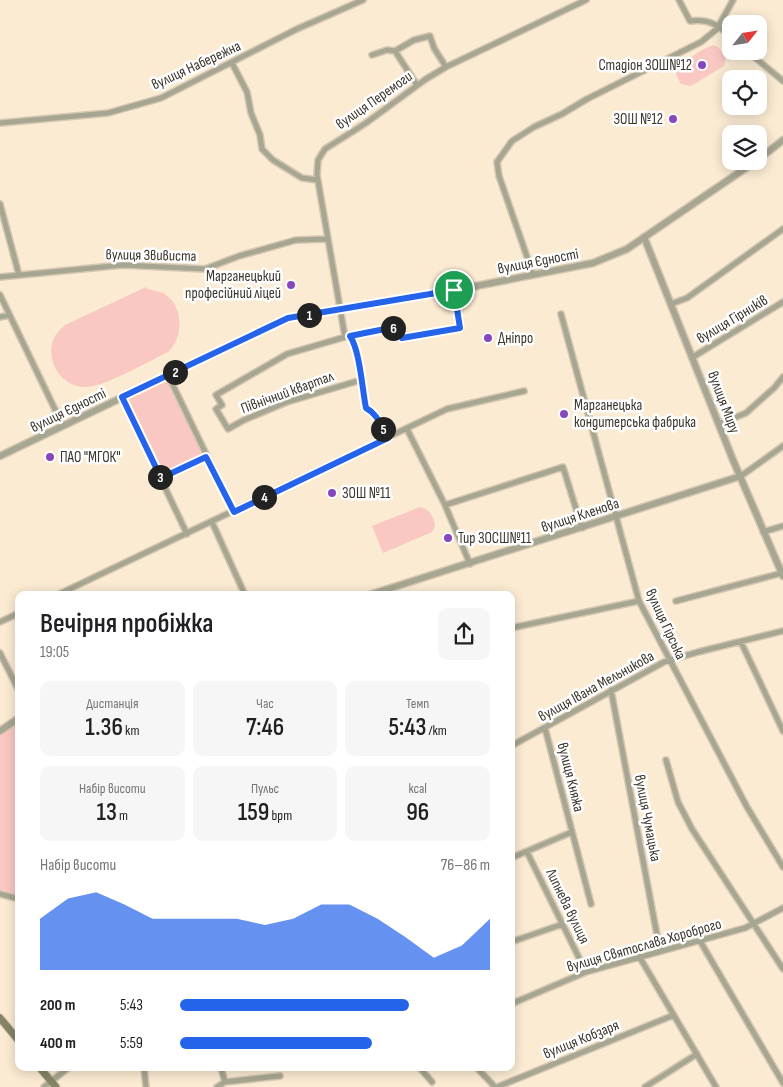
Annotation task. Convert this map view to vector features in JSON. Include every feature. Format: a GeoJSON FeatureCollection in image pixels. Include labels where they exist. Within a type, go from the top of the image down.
{"type":"FeatureCollection","features":[{"type":"Feature","properties":{"kind":"main road"},"geometry":{"type":"LineString","coordinates":[[0,1018],[15,1036]]}},
{"type":"Feature","properties":{"kind":"main road"},"geometry":{"type":"LineString","coordinates":[[43,1071],[54,1084]]}},
{"type":"Feature","properties":{"kind":"street","name":"вулиця Набережна"},"geometry":{"type":"LineString","coordinates":[[0,123],[108,113],[161,98],[297,29],[362,0]]}},
{"type":"Feature","properties":{"kind":"street","name":"вулиця Перемоги"},"geometry":{"type":"LineString","coordinates":[[340,309],[318,180],[318,160],[325,149],[372,118],[416,85],[446,67],[586,0]]}},
{"type":"Feature","properties":{"kind":"street"},"geometry":{"type":"LineString","coordinates":[[679,0],[690,21],[702,20],[718,25],[722,29]]}},
{"type":"Feature","properties":{"kind":"street"},"geometry":{"type":"LineString","coordinates":[[533,274],[498,169],[497,162],[512,141],[534,127],[701,42],[718,25],[733,0]]}},
{"type":"Feature","properties":{"kind":"street"},"geometry":{"type":"LineString","coordinates":[[372,55],[386,50],[395,51],[414,40],[430,36],[434,48],[446,67]]}},
{"type":"Feature","properties":{"kind":"street"},"geometry":{"type":"LineString","coordinates":[[395,51],[416,85]]}},
{"type":"Feature","properties":{"kind":"street"},"geometry":{"type":"LineString","coordinates":[[758,60],[783,81]]}},
{"type":"Feature","properties":{"kind":"street"},"geometry":{"type":"LineString","coordinates":[[232,62],[247,92],[251,113],[260,135],[262,149],[273,160],[302,178],[318,180]]}},
{"type":"Feature","properties":{"kind":"street","name":"вулиця Єдності"},"geometry":{"type":"LineString","coordinates":[[767,152],[783,140]]}},
{"type":"Feature","properties":{"kind":"street","name":"вулиця Єдності"},"geometry":{"type":"LineString","coordinates":[[0,456],[288,318],[454,290],[593,263],[627,249],[742,170]]}},
{"type":"Feature","properties":{"kind":"street"},"geometry":{"type":"LineString","coordinates":[[0,204],[19,275]]}},
{"type":"Feature","properties":{"kind":"street"},"geometry":{"type":"LineString","coordinates":[[671,304],[687,298],[783,229]]}},
{"type":"Feature","properties":{"kind":"street","name":"вулиця Миру"},"geometry":{"type":"LineString","coordinates":[[644,237],[740,476],[782,574]]}},
{"type":"Feature","properties":{"kind":"street","name":"вулиця Звивиста"},"geometry":{"type":"LineString","coordinates":[[0,277],[123,265],[205,269],[239,256],[296,240],[328,238]]}},
{"type":"Feature","properties":{"kind":"street","name":"Північний квартал"},"geometry":{"type":"LineString","coordinates":[[360,380],[287,402],[244,420],[228,429],[216,409],[222,405],[216,394],[287,354],[347,336],[400,326],[402,338],[460,328],[454,290]]}},
{"type":"Feature","properties":{"kind":"street"},"geometry":{"type":"LineString","coordinates":[[0,295],[63,426]]}},
{"type":"Feature","properties":{"kind":"street","name":"вулиця Гірників"},"geometry":{"type":"LineString","coordinates":[[693,357],[783,302]]}},
{"type":"Feature","properties":{"kind":"street"},"geometry":{"type":"LineString","coordinates":[[340,309],[347,336],[354,342],[357,353],[366,408],[378,418],[388,438]]}},
{"type":"Feature","properties":{"kind":"street","name":"вулиця Гірська"},"geometry":{"type":"LineString","coordinates":[[561,314],[639,601],[747,807],[783,867]]}},
{"type":"Feature","properties":{"kind":"street"},"geometry":{"type":"LineString","coordinates":[[0,317],[8,315]]}},
{"type":"Feature","properties":{"kind":"street"},"geometry":{"type":"LineString","coordinates":[[168,375],[234,512]]}},
{"type":"Feature","properties":{"kind":"street"},"geometry":{"type":"LineString","coordinates":[[719,424],[746,413],[774,388],[783,377]]}},
{"type":"Feature","properties":{"kind":"street"},"geometry":{"type":"LineString","coordinates":[[66,591],[447,409],[524,391]]}},
{"type":"Feature","properties":{"kind":"street"},"geometry":{"type":"LineString","coordinates":[[122,397],[187,534]]}},
{"type":"Feature","properties":{"kind":"street"},"geometry":{"type":"LineString","coordinates":[[407,428],[445,505],[470,564]]}},
{"type":"Feature","properties":{"kind":"street"},"geometry":{"type":"LineString","coordinates":[[740,476],[783,446]]}},
{"type":"Feature","properties":{"kind":"street"},"geometry":{"type":"LineString","coordinates":[[161,478],[206,457]]}},
{"type":"Feature","properties":{"kind":"street"},"geometry":{"type":"LineString","coordinates":[[445,505],[563,467],[582,528]]}},
{"type":"Feature","properties":{"kind":"street","name":"вулиця Кленова"},"geometry":{"type":"LineString","coordinates":[[382,591],[740,476]]}},
{"type":"Feature","properties":{"kind":"street"},"geometry":{"type":"LineString","coordinates":[[212,522],[243,591]]}},
{"type":"Feature","properties":{"kind":"street"},"geometry":{"type":"LineString","coordinates":[[763,532],[783,526]]}},
{"type":"Feature","properties":{"kind":"street"},"geometry":{"type":"LineString","coordinates":[[676,601],[782,574]]}},
{"type":"Feature","properties":{"kind":"street"},"geometry":{"type":"LineString","coordinates":[[515,627],[639,601]]}},
{"type":"Feature","properties":{"kind":"street"},"geometry":{"type":"LineString","coordinates":[[0,622],[15,615]]}},
{"type":"Feature","properties":{"kind":"street","name":"вулиця Івана Мельникова"},"geometry":{"type":"LineString","coordinates":[[515,744],[669,660],[783,631]]}},
{"type":"Feature","properties":{"kind":"street"},"geometry":{"type":"LineString","coordinates":[[741,642],[783,731]]}},
{"type":"Feature","properties":{"kind":"street"},"geometry":{"type":"LineString","coordinates":[[1,652],[15,682]]}},
{"type":"Feature","properties":{"kind":"street","name":"вулиця Чумацька"},"geometry":{"type":"LineString","coordinates":[[611,690],[660,951]]}},
{"type":"Feature","properties":{"kind":"street"},"geometry":{"type":"LineString","coordinates":[[0,731],[15,721]]}},
{"type":"Feature","properties":{"kind":"street","name":"вулиця Княжа"},"geometry":{"type":"LineString","coordinates":[[545,728],[591,904]]}},
{"type":"Feature","properties":{"kind":"street"},"geometry":{"type":"LineString","coordinates":[[666,760],[678,802],[692,829],[748,918],[755,924],[783,969]]}},
{"type":"Feature","properties":{"kind":"street","name":"вулиця Княжа"},"geometry":{"type":"LineString","coordinates":[[515,856],[572,832]]}},
{"type":"Feature","properties":{"kind":"street","name":"Липнева вулиця"},"geometry":{"type":"LineString","coordinates":[[527,852],[586,972]]}},
{"type":"Feature","properties":{"kind":"street"},"geometry":{"type":"LineString","coordinates":[[0,894],[15,897]]}},
{"type":"Feature","properties":{"kind":"street","name":"вулиця Святослава Хороброго"},"geometry":{"type":"LineString","coordinates":[[515,1002],[586,972],[755,924],[783,908]]}},
{"type":"Feature","properties":{"kind":"street"},"geometry":{"type":"LineString","coordinates":[[515,941],[563,924]]}},
{"type":"Feature","properties":{"kind":"street"},"geometry":{"type":"LineString","coordinates":[[700,941],[783,1083]]}},
{"type":"Feature","properties":{"kind":"street"},"geometry":{"type":"LineString","coordinates":[[640,956],[716,1087]]}},
{"type":"Feature","properties":{"kind":"street","name":"вулиця Кобзаря"},"geometry":{"type":"LineString","coordinates":[[496,1087],[674,1015]]}},
{"type":"Feature","properties":{"kind":"street"},"geometry":{"type":"LineString","coordinates":[[645,1087],[697,1054]]}},
{"type":"Feature","properties":{"kind":"street"},"geometry":{"type":"LineString","coordinates":[[44,1087],[54,1084],[65,1071]]}},
{"type":"Feature","properties":{"kind":"street"},"geometry":{"type":"LineString","coordinates":[[144,1071],[146,1087]]}},
{"type":"Feature","properties":{"kind":"street"},"geometry":{"type":"LineString","coordinates":[[222,1071],[225,1082]]}},
{"type":"Feature","properties":{"kind":"street"},"geometry":{"type":"LineString","coordinates":[[423,1071],[432,1082]]}},
{"type":"Feature","properties":{"kind":"street"},"geometry":{"type":"LineString","coordinates":[[480,1071],[496,1087]]}},
{"type":"Feature","properties":{"kind":"street"},"geometry":{"type":"LineString","coordinates":[[217,1087],[225,1082],[280,1076]]}},
{"type":"Feature","properties":{"kind":"shaded area","name":"Стадіон ЗОШ№12"},"geometry":{"type":"Polygon","coordinates":[[[713,45],[718,47],[722,52],[722,60],[725,60],[724,66],[691,86],[681,84],[676,75],[677,66],[713,45]]]}},
{"type":"Feature","properties":{"kind":"shaded area"},"geometry":{"type":"Polygon","coordinates":[[[146,287],[147,289],[163,293],[170,298],[178,313],[179,330],[177,338],[168,352],[116,378],[95,386],[81,387],[64,379],[56,370],[51,353],[53,340],[58,332],[65,325],[146,287]]]}},
{"type":"Feature","properties":{"kind":"shaded area"},"geometry":{"type":"Polygon","coordinates":[[[167,379],[204,456],[163,475],[126,398],[167,379]]]}},
{"type":"Feature","properties":{"kind":"shaded area"},"geometry":{"type":"Polygon","coordinates":[[[420,507],[429,512],[434,520],[435,526],[432,532],[383,553],[372,526],[420,507]]]}},
{"type":"Feature","properties":{"kind":"shaded area"},"geometry":{"type":"Polygon","coordinates":[[[15,721],[15,898],[0,894],[0,731],[15,721]]]}},
{"type":"Feature","properties":{"kind":"place","name":"Стадіон ЗОШ№12"},"geometry":{"type":"Point","coordinates":[702,65]}},
{"type":"Feature","properties":{"kind":"place","name":"ЗОШ №12"},"geometry":{"type":"Point","coordinates":[673,119]}},
{"type":"Feature","properties":{"kind":"place","name":"Марганецький професійний ліцей"},"geometry":{"type":"Point","coordinates":[291,285]}},
{"type":"Feature","properties":{"kind":"place","name":"Дніпро"},"geometry":{"type":"Point","coordinates":[488,338]}},
{"type":"Feature","properties":{"kind":"place","name":"Марганецька кондитерська фабрика"},"geometry":{"type":"Point","coordinates":[564,414]}},
{"type":"Feature","properties":{"kind":"place","name":"ПАО \"МГОК\""},"geometry":{"type":"Point","coordinates":[50,457]}},
{"type":"Feature","properties":{"kind":"place","name":"ЗОШ №11"},"geometry":{"type":"Point","coordinates":[332,493]}},
{"type":"Feature","properties":{"kind":"place","name":"Тир ЗОСШ№11"},"geometry":{"type":"Point","coordinates":[448,538]}},
{"type":"Feature","properties":{"kind":"route"},"geometry":{"type":"LineString","coordinates":[[454,290],[460,328],[402,338],[400,326],[350,336],[357,353],[366,408],[378,418],[388,438],[234,512],[206,457],[161,478],[122,397],[288,318],[454,290]]}}]}
